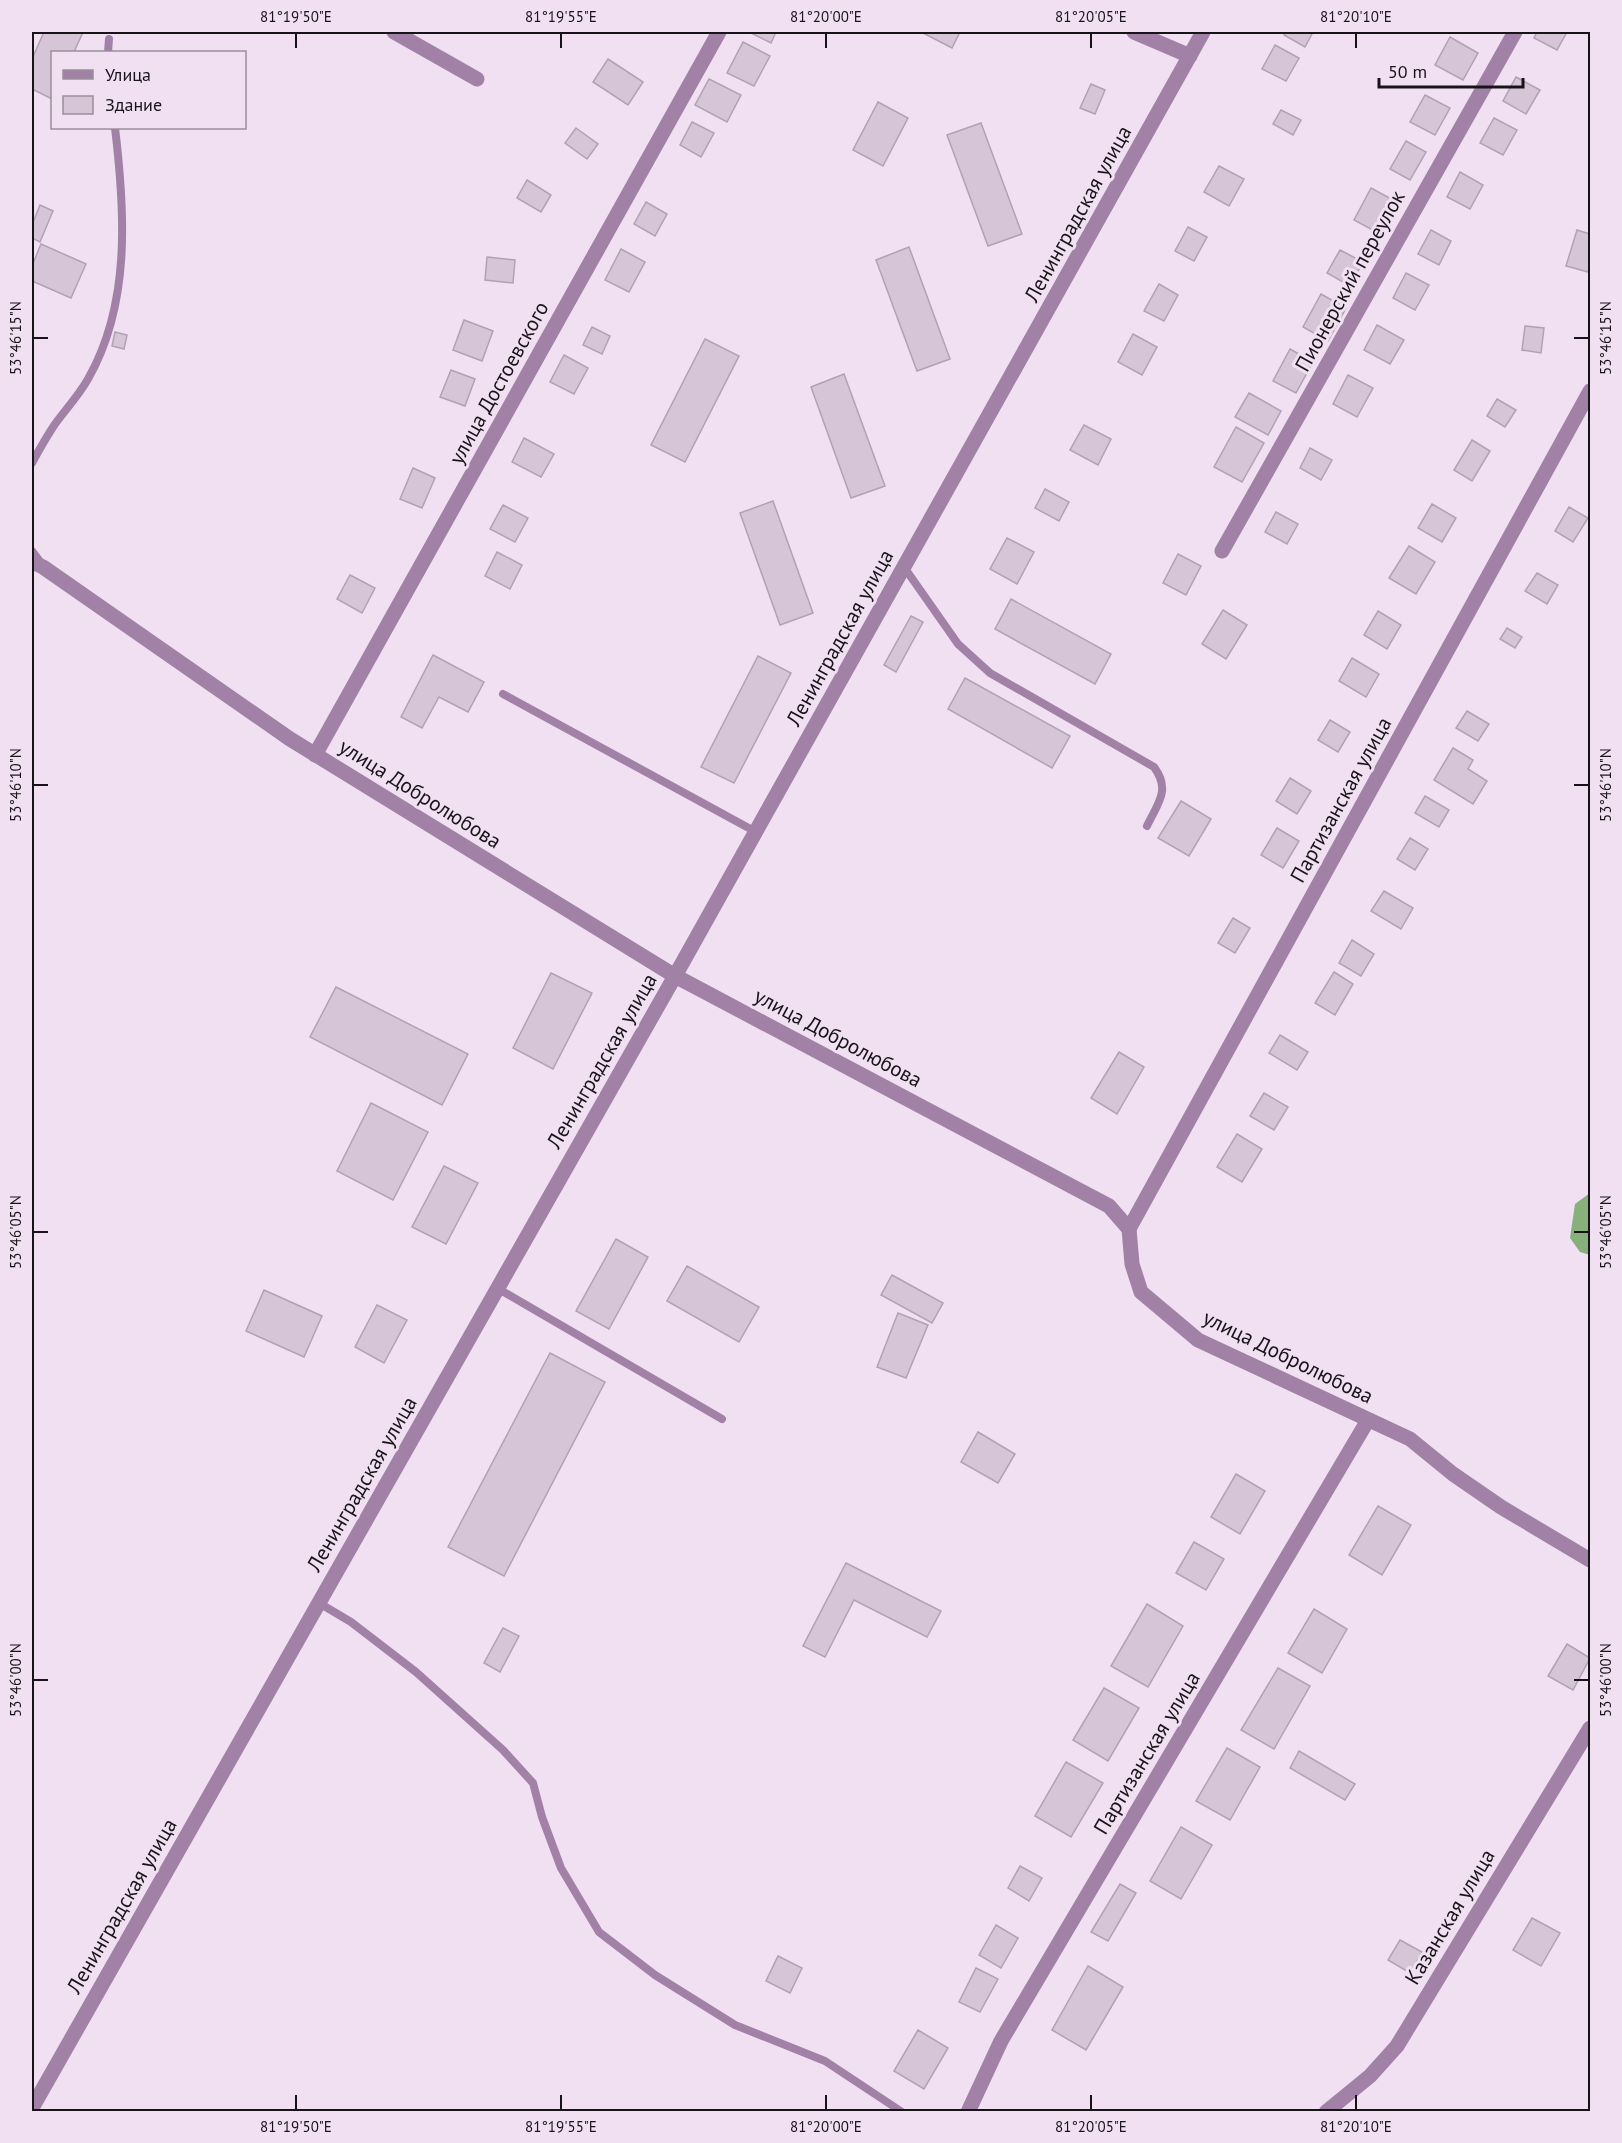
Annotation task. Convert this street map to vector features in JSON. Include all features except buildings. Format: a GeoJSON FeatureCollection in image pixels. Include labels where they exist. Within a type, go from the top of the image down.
{"type":"FeatureCollection","features":[{"type":"Feature","properties":{"kind":"street"},"geometry":{"type":"LineString","coordinates":[[394,32],[477,79]]}},
{"type":"Feature","properties":{"kind":"street","name":"улица Достоевского"},"geometry":{"type":"LineString","coordinates":[[315,755],[719,32]]}},
{"type":"Feature","properties":{"kind":"street"},"geometry":{"type":"LineString","coordinates":[[1134,32],[1190,56]]}},
{"type":"Feature","properties":{"kind":"street","name":"Ленинградская улица"},"geometry":{"type":"LineString","coordinates":[[32,2108],[675,976],[1203,32]]}},
{"type":"Feature","properties":{"kind":"street","name":"Пионерский переулок"},"geometry":{"type":"LineString","coordinates":[[1222,551],[1515,32]]}},
{"type":"Feature","properties":{"kind":"street","name":"Партизанская улица"},"geometry":{"type":"LineString","coordinates":[[1129,1229],[1590,391]]}},
{"type":"Feature","properties":{"kind":"street","name":"улица Добролюбова"},"geometry":{"type":"LineString","coordinates":[[37,565],[290,739],[675,976],[1109,1206],[1129,1229],[1132,1264],[1141,1292],[1198,1340],[1410,1439],[1453,1474],[1502,1507],[1590,1560]]}},
{"type":"Feature","properties":{"kind":"street","name":"Партизанская улица"},"geometry":{"type":"LineString","coordinates":[[968,2112],[1001,2041],[1368,1420]]}},
{"type":"Feature","properties":{"kind":"street","name":"Казанская улица"},"geometry":{"type":"LineString","coordinates":[[1326,2112],[1370,2076],[1397,2046],[1590,1728]]}},
{"type":"Feature","properties":{"kind":"lane"},"geometry":{"type":"LineString","coordinates":[[108,51],[109,39]]}},
{"type":"Feature","properties":{"kind":"lane"},"geometry":{"type":"LineString","coordinates":[[32,463],[54,426],[88,380],[105,342],[114,310],[124,241],[115,129]]}},
{"type":"Feature","properties":{"kind":"lane"},"geometry":{"type":"LineString","coordinates":[[32,551],[37,565]]}},
{"type":"Feature","properties":{"kind":"lane"},"geometry":{"type":"LineString","coordinates":[[904,567],[958,644],[990,674],[1154,766],[1162,778],[1162,796],[1147,826]]}},
{"type":"Feature","properties":{"kind":"lane"},"geometry":{"type":"LineString","coordinates":[[503,694],[756,832]]}},
{"type":"Feature","properties":{"kind":"lane"},"geometry":{"type":"LineString","coordinates":[[498,1288],[722,1419]]}},
{"type":"Feature","properties":{"kind":"lane"},"geometry":{"type":"LineString","coordinates":[[318,1603],[351,1622],[416,1672],[503,1750],[533,1783],[542,1817],[561,1868],[599,1932],[655,1975],[735,2025],[825,2061],[902,2112]]}},
{"type":"Feature","properties":{"kind":"shaded area"},"geometry":{"type":"Polygon","coordinates":[[[1590,1193],[1590,1255],[1580,1252],[1570,1238],[1575,1204],[1590,1193]]]}}]}
